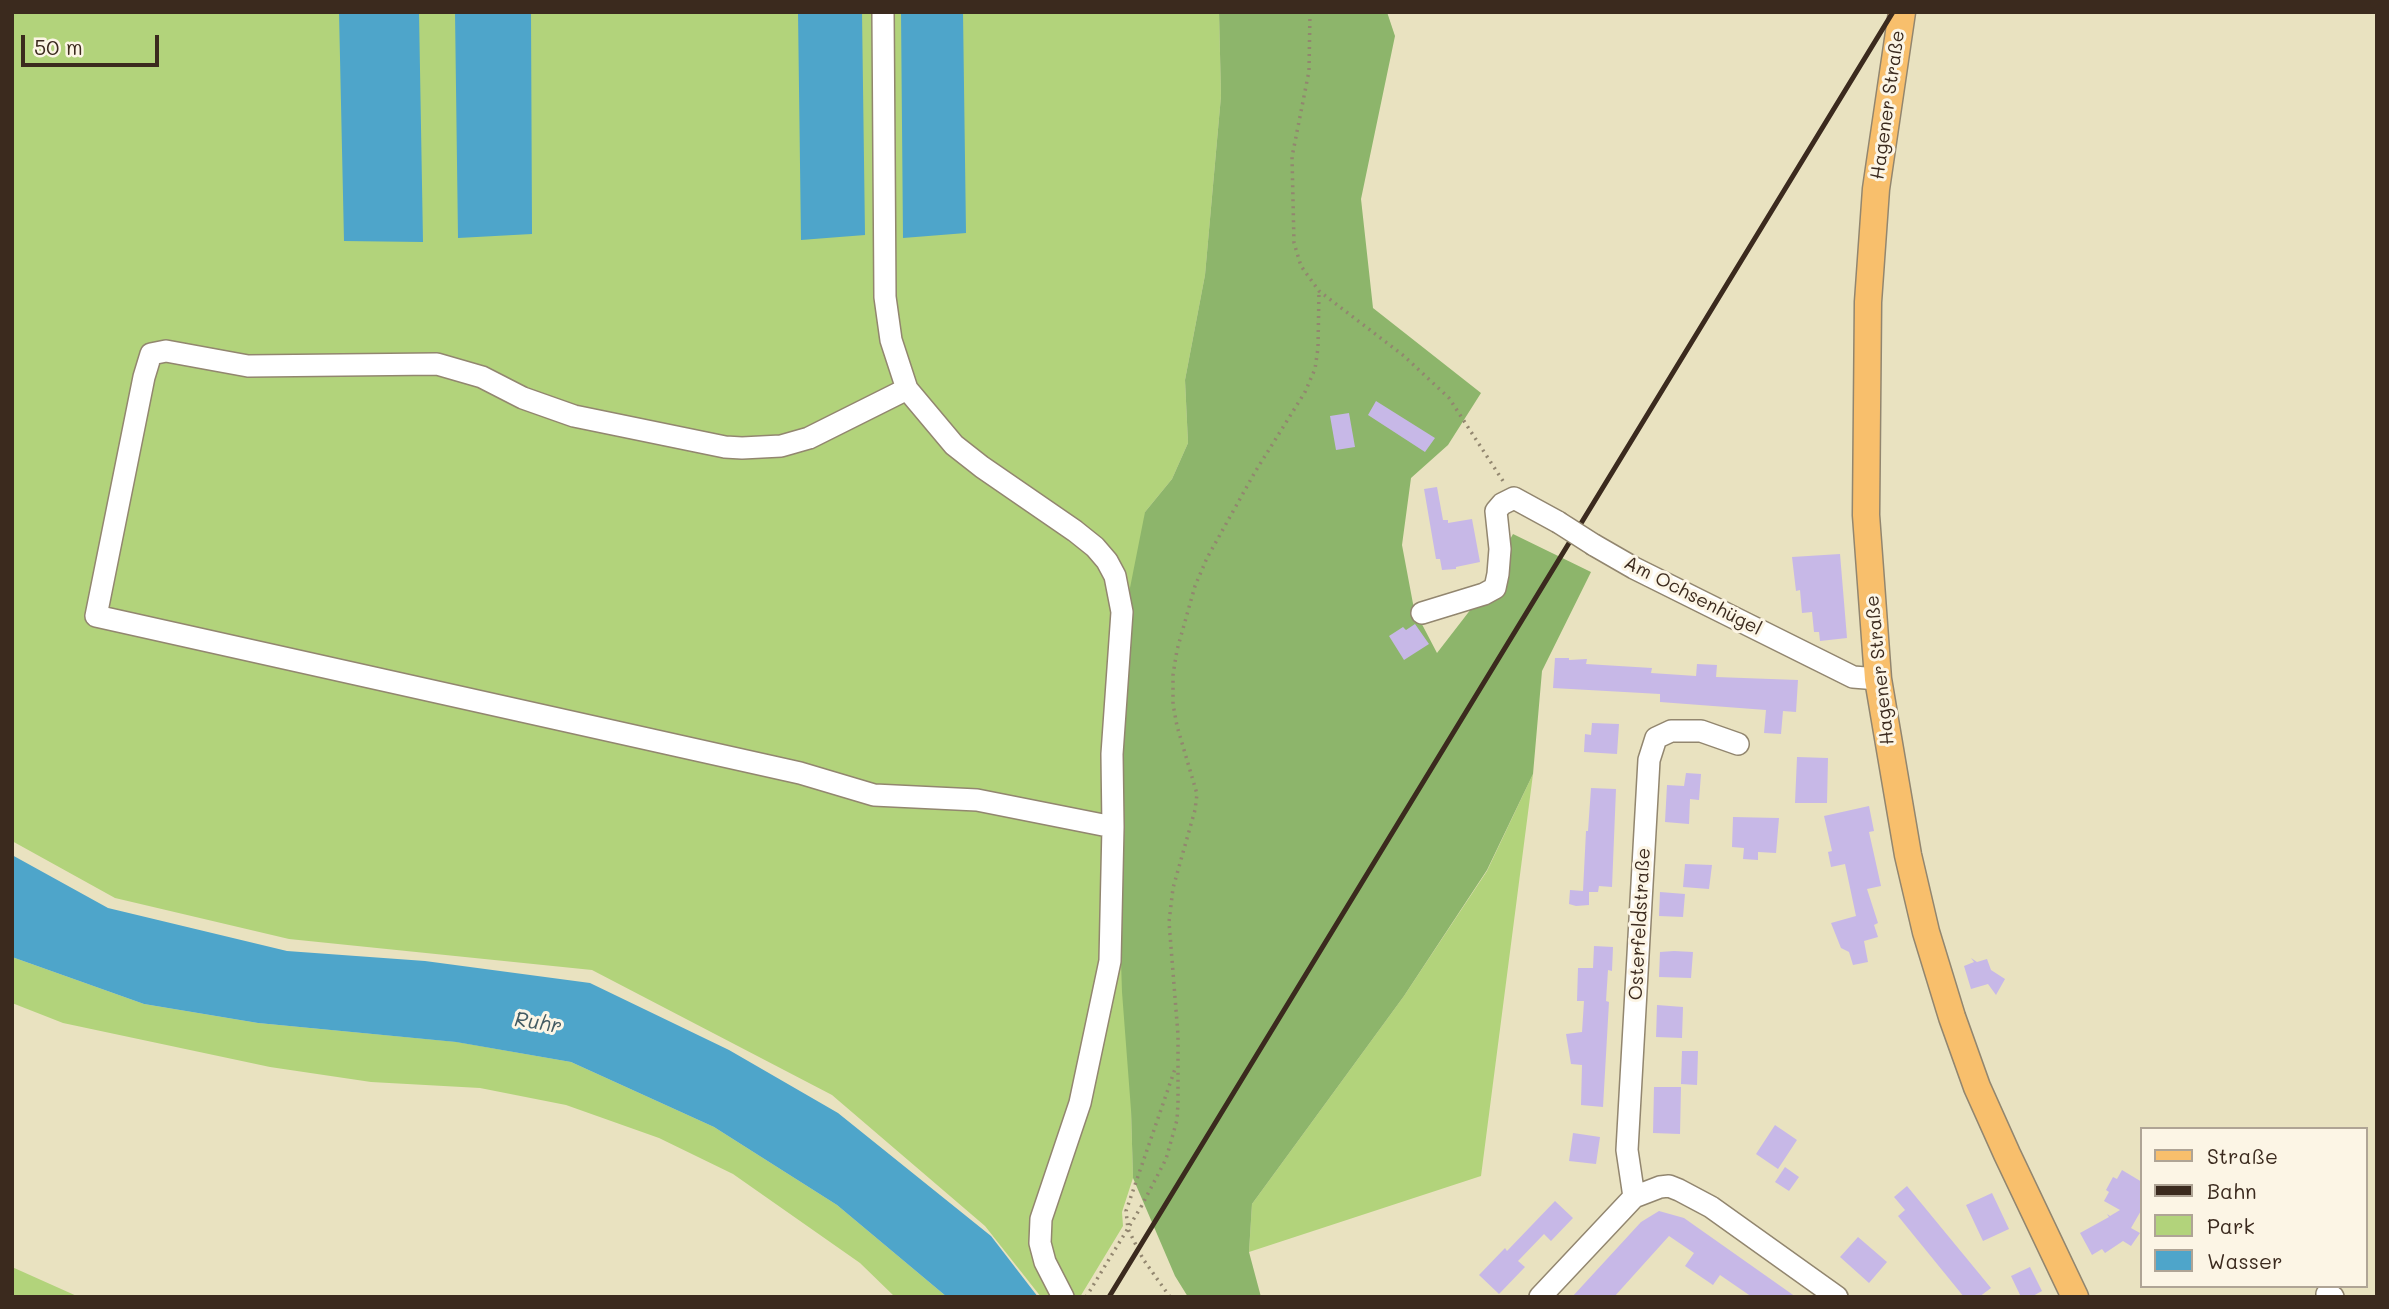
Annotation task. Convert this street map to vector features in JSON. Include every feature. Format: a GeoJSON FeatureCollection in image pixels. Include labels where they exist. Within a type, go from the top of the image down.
{"type":"FeatureCollection","features":[{"type":"Feature","properties":{"kind":"main road","name":"Hagener Straße"},"geometry":{"type":"LineString","coordinates":[[1902,12],[1876,189],[1868,302],[1866,515],[1878,679],[1908,855],[1926,932],[1952,1017],[2007,1154],[2075,1297]]}},
{"type":"Feature","properties":{"kind":"street"},"geometry":{"type":"LineString","coordinates":[[883,12],[885,297],[891,340],[907,389],[954,445],[1096,547],[1115,576],[1122,612],[1112,754],[1110,961],[1080,1102],[1041,1219],[1040,1243],[1045,1262],[1063,1297]]}},
{"type":"Feature","properties":{"kind":"street"},"geometry":{"type":"LineString","coordinates":[[907,389],[808,438],[781,446],[742,448],[724,447],[573,416],[523,398],[482,377],[437,364],[248,366],[166,351],[151,354],[141,390],[96,616],[800,773],[874,795],[978,800],[1113,827]]}},
{"type":"Feature","properties":{"kind":"street"},"geometry":{"type":"LineString","coordinates":[[1422,613],[1484,594],[1495,588],[1500,549],[1496,512],[1502,504],[1514,498]]}},
{"type":"Feature","properties":{"kind":"street","name":"Am Ochsenhügel"},"geometry":{"type":"LineString","coordinates":[[1514,498],[1634,568],[1853,677],[1878,679]]}},
{"type":"Feature","properties":{"kind":"street","name":"Osterfeldstraße"},"geometry":{"type":"LineString","coordinates":[[1634,1197],[1627,1150],[1649,760],[1656,738],[1671,731],[1701,731],[1738,744]]}},
{"type":"Feature","properties":{"kind":"street"},"geometry":{"type":"LineString","coordinates":[[1539,1297],[1634,1197],[1660,1187],[1679,1190],[1711,1207],[1838,1297]]}},
{"type":"Feature","properties":{"kind":"path"},"geometry":{"type":"LineString","coordinates":[[1310,12],[1309,71],[1292,157],[1294,243],[1301,266],[1319,291],[1404,356],[1449,398],[1514,498]]}},
{"type":"Feature","properties":{"kind":"path"},"geometry":{"type":"LineString","coordinates":[[1086,1297],[1141,1207],[1166,1159],[1177,1120],[1178,1035],[1169,922],[1173,888],[1197,794],[1173,704],[1173,675],[1177,650],[1195,586],[1208,558],[1255,472],[1306,392],[1315,369],[1318,348],[1319,291]]}},
{"type":"Feature","properties":{"kind":"path"},"geometry":{"type":"LineString","coordinates":[[1170,1297],[1143,1259],[1128,1229],[1126,1211],[1176,1067]]}},
{"type":"Feature","properties":{"kind":"green space"},"geometry":{"type":"Polygon","coordinates":[[[12,12],[1219,12],[1221,96],[1205,275],[1185,380],[1188,443],[1172,479],[1145,512],[1131,1110],[1133,1178],[1122,1212],[1123,1226],[1080,1297],[1041,1297],[985,1226],[832,1095],[592,970],[289,939],[115,898],[12,841],[12,12]]]}},
{"type":"Feature","properties":{"kind":"green space"},"geometry":{"type":"Polygon","coordinates":[[[1219,12],[1387,12],[1395,36],[1361,199],[1373,308],[1481,393],[1448,445],[1411,478],[1402,545],[1414,609],[1437,653],[1471,609],[1513,534],[1591,572],[1542,671],[1533,774],[1487,870],[1404,996],[1252,1204],[1249,1252],[1261,1297],[1188,1297],[1175,1276],[1133,1178],[1122,992],[1119,900],[1121,667],[1127,603],[1145,512],[1172,479],[1188,443],[1185,380],[1205,275],[1221,96],[1219,12]]]}},
{"type":"Feature","properties":{"kind":"green space"},"geometry":{"type":"Polygon","coordinates":[[[1533,774],[1481,1176],[1249,1252],[1252,1204],[1404,996],[1487,871],[1533,774]]]}},
{"type":"Feature","properties":{"kind":"green space"},"geometry":{"type":"Polygon","coordinates":[[[12,957],[144,1004],[258,1023],[457,1042],[571,1062],[714,1127],[837,1205],[947,1297],[895,1297],[860,1263],[733,1174],[659,1138],[566,1105],[480,1088],[371,1082],[270,1067],[63,1023],[12,1003],[12,957]]]}},
{"type":"Feature","properties":{"kind":"green space"},"geometry":{"type":"Polygon","coordinates":[[[12,1267],[79,1297],[12,1297],[12,1267]]]}},
{"type":"Feature","properties":{"kind":"water"},"geometry":{"type":"Polygon","coordinates":[[[339,12],[419,12],[423,242],[344,241],[339,12]]]}},
{"type":"Feature","properties":{"kind":"water"},"geometry":{"type":"Polygon","coordinates":[[[455,12],[531,12],[532,234],[458,238],[455,12]]]}},
{"type":"Feature","properties":{"kind":"water"},"geometry":{"type":"Polygon","coordinates":[[[798,12],[862,12],[865,235],[801,240],[798,12]]]}},
{"type":"Feature","properties":{"kind":"water"},"geometry":{"type":"Polygon","coordinates":[[[901,12],[963,12],[966,233],[903,238],[901,12]]]}},
{"type":"Feature","properties":{"kind":"water","name":"Ruhr"},"geometry":{"type":"Polygon","coordinates":[[[12,855],[108,908],[287,951],[425,961],[590,983],[729,1050],[838,1113],[991,1236],[1038,1297],[947,1297],[837,1205],[714,1127],[571,1062],[456,1042],[258,1023],[144,1004],[12,957],[12,855]]]}},
{"type":"Feature","properties":{"kind":"building"},"geometry":{"type":"Polygon","coordinates":[[[1376,401],[1435,438],[1425,452],[1368,415],[1376,401]]]}},
{"type":"Feature","properties":{"kind":"building"},"geometry":{"type":"Polygon","coordinates":[[[1349,413],[1355,447],[1336,450],[1330,416],[1349,413]]]}},
{"type":"Feature","properties":{"kind":"building"},"geometry":{"type":"Polygon","coordinates":[[[1437,487],[1443,520],[1448,520],[1448,523],[1472,519],[1480,562],[1442,570],[1440,559],[1436,559],[1424,489],[1437,487]]]}},
{"type":"Feature","properties":{"kind":"building"},"geometry":{"type":"Polygon","coordinates":[[[1840,554],[1847,638],[1820,641],[1819,632],[1814,632],[1812,612],[1802,613],[1792,557],[1840,554]]]}},
{"type":"Feature","properties":{"kind":"building"},"geometry":{"type":"Polygon","coordinates":[[[1415,624],[1429,644],[1404,660],[1389,636],[1403,627],[1406,630],[1415,624]]]}},
{"type":"Feature","properties":{"kind":"building"},"geometry":{"type":"Polygon","coordinates":[[[1555,658],[1587,659],[1586,664],[1652,668],[1651,673],[1696,676],[1697,664],[1717,665],[1716,677],[1798,680],[1796,712],[1783,711],[1781,734],[1764,733],[1766,710],[1660,702],[1660,694],[1553,688],[1555,658]]]}},
{"type":"Feature","properties":{"kind":"building"},"geometry":{"type":"Polygon","coordinates":[[[1592,723],[1619,724],[1617,754],[1584,752],[1585,734],[1591,735],[1592,723]]]}},
{"type":"Feature","properties":{"kind":"building"},"geometry":{"type":"Polygon","coordinates":[[[1797,757],[1828,758],[1827,803],[1795,803],[1797,757]]]}},
{"type":"Feature","properties":{"kind":"building"},"geometry":{"type":"Polygon","coordinates":[[[1686,773],[1701,774],[1699,800],[1690,799],[1689,824],[1665,822],[1667,785],[1684,786],[1686,773]]]}},
{"type":"Feature","properties":{"kind":"building"},"geometry":{"type":"Polygon","coordinates":[[[1591,788],[1616,789],[1612,887],[1599,886],[1598,892],[1589,892],[1589,905],[1576,906],[1569,904],[1570,890],[1583,891],[1591,788]]]}},
{"type":"Feature","properties":{"kind":"building"},"geometry":{"type":"Polygon","coordinates":[[[1869,806],[1874,831],[1869,832],[1881,886],[1867,889],[1878,923],[1874,925],[1878,937],[1864,941],[1868,962],[1853,965],[1849,952],[1841,948],[1831,923],[1856,916],[1845,864],[1831,867],[1828,852],[1832,851],[1824,816],[1869,806]]]}},
{"type":"Feature","properties":{"kind":"building"},"geometry":{"type":"Polygon","coordinates":[[[1733,817],[1779,818],[1776,853],[1758,852],[1758,860],[1743,859],[1744,848],[1732,847],[1733,817]]]}},
{"type":"Feature","properties":{"kind":"building"},"geometry":{"type":"Polygon","coordinates":[[[1685,864],[1712,865],[1709,889],[1683,887],[1685,864]]]}},
{"type":"Feature","properties":{"kind":"building"},"geometry":{"type":"Polygon","coordinates":[[[1660,892],[1685,894],[1683,917],[1659,916],[1660,892]]]}},
{"type":"Feature","properties":{"kind":"building"},"geometry":{"type":"Polygon","coordinates":[[[1594,946],[1613,947],[1606,1001],[1609,1002],[1603,1107],[1581,1105],[1582,1065],[1571,1064],[1566,1034],[1582,1032],[1584,1001],[1577,1001],[1578,968],[1593,968],[1594,946]]]}},
{"type":"Feature","properties":{"kind":"building"},"geometry":{"type":"Polygon","coordinates":[[[1660,952],[1693,952],[1691,978],[1659,977],[1660,952]]]}},
{"type":"Feature","properties":{"kind":"building"},"geometry":{"type":"Polygon","coordinates":[[[1971,958],[1977,962],[1987,959],[1991,970],[2005,979],[1996,995],[1988,984],[1971,989],[1964,966],[1974,962],[1971,958]]]}},
{"type":"Feature","properties":{"kind":"building"},"geometry":{"type":"Polygon","coordinates":[[[1657,1005],[1683,1007],[1682,1038],[1656,1037],[1657,1005]]]}},
{"type":"Feature","properties":{"kind":"building"},"geometry":{"type":"Polygon","coordinates":[[[1682,1051],[1698,1051],[1697,1085],[1681,1084],[1682,1051]]]}},
{"type":"Feature","properties":{"kind":"building"},"geometry":{"type":"Polygon","coordinates":[[[1654,1087],[1681,1087],[1680,1134],[1653,1133],[1654,1087]]]}},
{"type":"Feature","properties":{"kind":"building"},"geometry":{"type":"Polygon","coordinates":[[[1775,1125],[1797,1140],[1778,1169],[1756,1154],[1775,1125]]]}},
{"type":"Feature","properties":{"kind":"building"},"geometry":{"type":"Polygon","coordinates":[[[1573,1133],[1600,1137],[1596,1164],[1569,1161],[1573,1133]]]}},
{"type":"Feature","properties":{"kind":"building"},"geometry":{"type":"Polygon","coordinates":[[[1785,1167],[1799,1177],[1789,1191],[1775,1182],[1785,1167]]]}},
{"type":"Feature","properties":{"kind":"building"},"geometry":{"type":"Polygon","coordinates":[[[2122,1170],[2140,1181],[2140,1212],[2131,1228],[2140,1233],[2131,1246],[2123,1241],[2105,1253],[2102,1249],[2092,1255],[2080,1233],[2109,1217],[2107,1214],[2110,1216],[2120,1210],[2104,1201],[2113,1177],[2117,1179],[2122,1170]]]}},
{"type":"Feature","properties":{"kind":"building"},"geometry":{"type":"Polygon","coordinates":[[[1907,1186],[1991,1288],[1979,1297],[1964,1297],[1898,1216],[1905,1210],[1894,1197],[1907,1186]]]}},
{"type":"Feature","properties":{"kind":"building"},"geometry":{"type":"Polygon","coordinates":[[[1992,1193],[2009,1229],[1983,1241],[1966,1205],[1992,1193]]]}},
{"type":"Feature","properties":{"kind":"building"},"geometry":{"type":"Polygon","coordinates":[[[1555,1201],[1573,1218],[1551,1241],[1544,1234],[1518,1261],[1525,1267],[1499,1294],[1479,1275],[1505,1248],[1507,1251],[1555,1201]]]}},
{"type":"Feature","properties":{"kind":"building"},"geometry":{"type":"Polygon","coordinates":[[[1659,1211],[1684,1218],[1796,1297],[1752,1297],[1720,1275],[1713,1285],[1685,1266],[1694,1253],[1669,1236],[1614,1297],[1572,1297],[1641,1222],[1659,1211]]]}},
{"type":"Feature","properties":{"kind":"building"},"geometry":{"type":"Polygon","coordinates":[[[1858,1237],[1887,1262],[1869,1283],[1840,1257],[1858,1237]]]}},
{"type":"Feature","properties":{"kind":"building"},"geometry":{"type":"Polygon","coordinates":[[[2030,1267],[2042,1291],[2031,1297],[2021,1297],[2011,1276],[2030,1267]]]}},
{"type":"Feature","properties":{"kind":"railway"},"geometry":{"type":"LineString","coordinates":[[1109,1297],[1893,12]]}}]}
